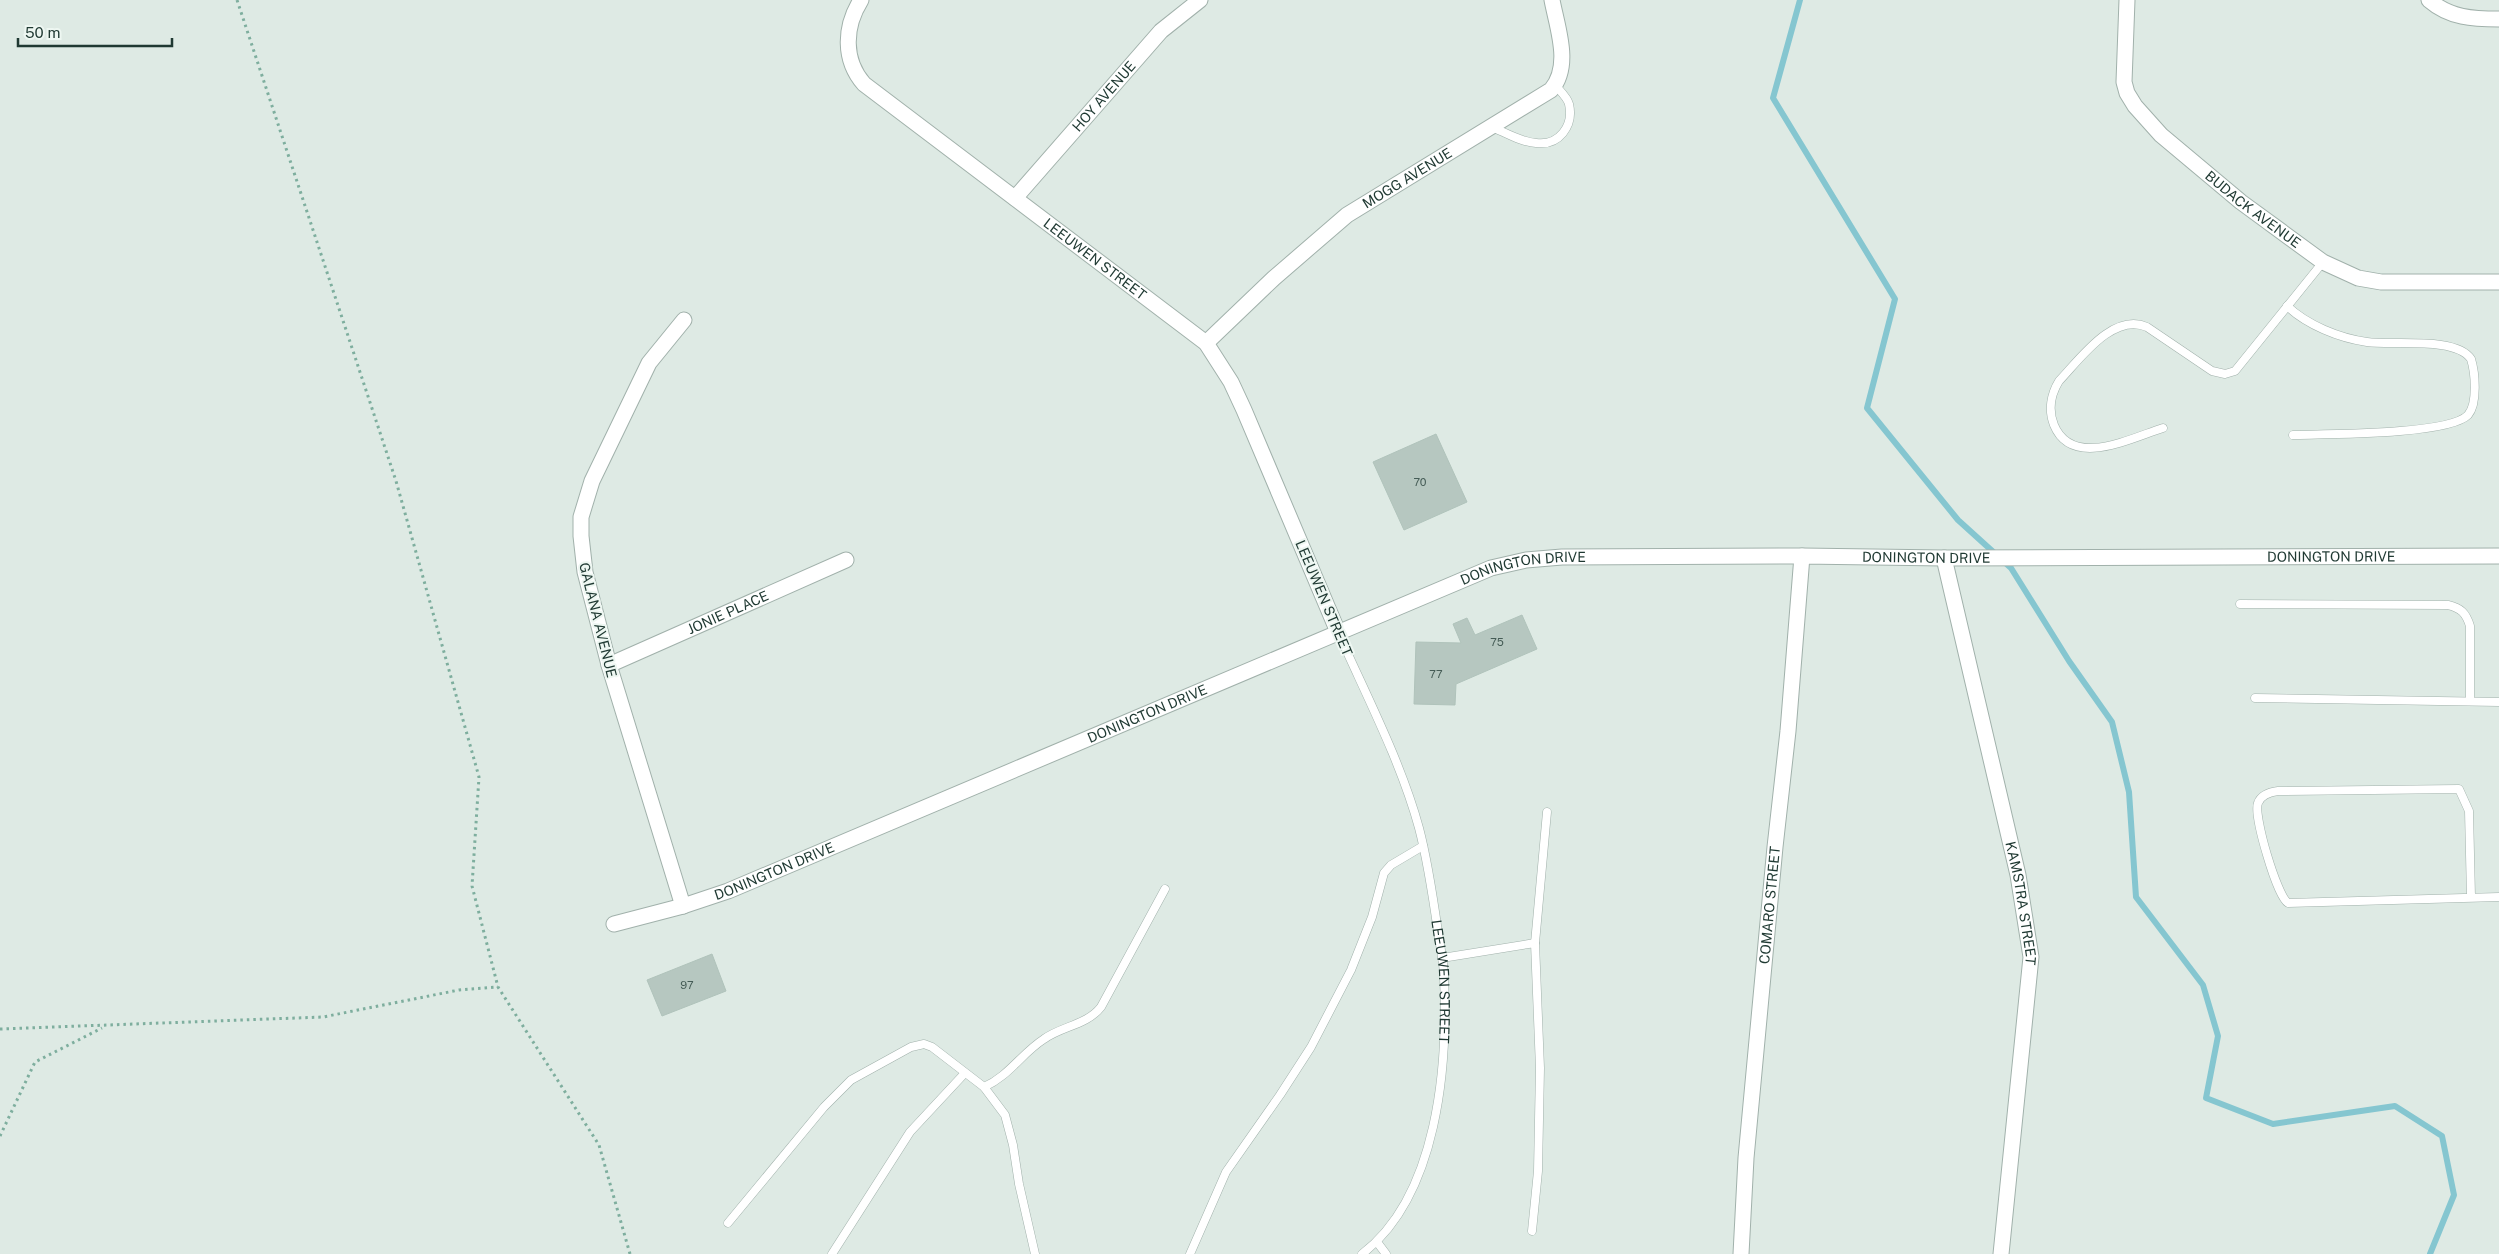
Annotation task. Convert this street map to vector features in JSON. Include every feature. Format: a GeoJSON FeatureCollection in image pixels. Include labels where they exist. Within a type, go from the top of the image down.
{"type":"FeatureCollection","features":[{"type":"Feature","properties":{"kind":"street","name":"LEEUWEN STREET"},"geometry":{"type":"LineString","coordinates":[[860,0],[850,21],[848,49],[856,74],[872,91],[1206,343],[1231,382],[1244,410],[1338,632]]}},
{"type":"Feature","properties":{"kind":"street","name":"HOY AVENUE"},"geometry":{"type":"LineString","coordinates":[[1015,198],[1161,30],[1200,0]]}},
{"type":"Feature","properties":{"kind":"street"},"geometry":{"type":"LineString","coordinates":[[1552,0],[1562,59],[1562,68],[1555,85]]}},
{"type":"Feature","properties":{"kind":"street","name":"BUDACK AVENUE"},"geometry":{"type":"LineString","coordinates":[[2127,0],[2124,82],[2127,93],[2135,106],[2151,126],[2189,159],[2286,237],[2323,262],[2358,278],[2381,282],[2499,282]]}},
{"type":"Feature","properties":{"kind":"street"},"geometry":{"type":"LineString","coordinates":[[2429,0],[2446,12],[2463,17],[2499,19]]}},
{"type":"Feature","properties":{"kind":"street","name":"MOGG AVENUE"},"geometry":{"type":"LineString","coordinates":[[1206,343],[1274,278],[1347,215],[1538,100],[1555,85]]}},
{"type":"Feature","properties":{"kind":"street","name":"GALANA AVENUE"},"geometry":{"type":"LineString","coordinates":[[683,906],[609,666],[585,572],[582,555],[581,517],[592,481],[648,363],[684,320]]}},
{"type":"Feature","properties":{"kind":"street","name":"DONINGTON DRIVE"},"geometry":{"type":"LineString","coordinates":[[614,924],[683,906],[728,891],[862,836],[1476,574],[1526,560],[1562,557],[1802,556],[1944,558],[2499,556]]}},
{"type":"Feature","properties":{"kind":"street","name":"COMARO STREET"},"geometry":{"type":"LineString","coordinates":[[1741,1254],[1746,1158],[1775,847],[1788,731],[1802,556]]}},
{"type":"Feature","properties":{"kind":"street","name":"KAMSTRA STREET"},"geometry":{"type":"LineString","coordinates":[[1944,558],[2018,875],[2031,957],[2001,1254]]}},
{"type":"Feature","properties":{"kind":"street","name":"JONIE PLACE"},"geometry":{"type":"LineString","coordinates":[[609,666],[846,560]]}},
{"type":"Feature","properties":{"kind":"lane"},"geometry":{"type":"LineString","coordinates":[[1492,127],[1536,143],[1553,141],[1563,135],[1570,118],[1568,102],[1555,85]]}},
{"type":"Feature","properties":{"kind":"lane"},"geometry":{"type":"LineString","coordinates":[[2163,428],[2091,450],[2072,446],[2062,439],[2053,422],[2051,399],[2054,389],[2059,381],[2110,330],[2123,324],[2136,324],[2147,327],[2212,371],[2219,374],[2229,374],[2240,367],[2323,262]]}},
{"type":"Feature","properties":{"kind":"lane"},"geometry":{"type":"LineString","coordinates":[[2287,306],[2308,323],[2367,342],[2442,345],[2459,349],[2471,358],[2473,375],[2473,404],[2468,414],[2459,420],[2414,431],[2294,435]]}},
{"type":"Feature","properties":{"kind":"lane"},"geometry":{"type":"LineString","coordinates":[[2240,604],[2448,605],[2459,608],[2467,616],[2470,626],[2470,701]]}},
{"type":"Feature","properties":{"kind":"lane","name":"LEEUWEN STREET"},"geometry":{"type":"LineString","coordinates":[[1338,632],[1403,781],[1423,846],[1444,976],[1444,1030],[1440,1081],[1425,1157],[1398,1217],[1377,1242],[1362,1254]]}},
{"type":"Feature","properties":{"kind":"lane"},"geometry":{"type":"LineString","coordinates":[[2255,698],[2499,702]]}},
{"type":"Feature","properties":{"kind":"lane"},"geometry":{"type":"LineString","coordinates":[[2471,897],[2469,811],[2458,789],[2278,791],[2263,796],[2258,803],[2257,817],[2275,878],[2282,897],[2288,903],[2499,897]]}},
{"type":"Feature","properties":{"kind":"lane"},"geometry":{"type":"LineString","coordinates":[[1532,1231],[1538,1171],[1540,1068],[1535,944],[1547,812]]}},
{"type":"Feature","properties":{"kind":"lane"},"geometry":{"type":"LineString","coordinates":[[1190,1254],[1226,1172],[1280,1096],[1311,1047],[1351,970],[1372,917],[1384,873],[1391,865],[1423,846]]}},
{"type":"Feature","properties":{"kind":"lane"},"geometry":{"type":"LineString","coordinates":[[984,1087],[1005,1075],[1044,1038],[1089,1018],[1098,1011],[1165,888]]}},
{"type":"Feature","properties":{"kind":"lane"},"geometry":{"type":"LineString","coordinates":[[1442,958],[1535,944]]}},
{"type":"Feature","properties":{"kind":"lane"},"geometry":{"type":"LineString","coordinates":[[728,1223],[824,1107],[851,1080],[905,1050],[920,1044],[932,1048],[964,1074],[984,1087],[996,1100],[1008,1123],[1035,1254]]}},
{"type":"Feature","properties":{"kind":"lane"},"geometry":{"type":"LineString","coordinates":[[832,1254],[900,1146],[925,1115],[964,1074]]}},
{"type":"Feature","properties":{"kind":"lane"},"geometry":{"type":"LineString","coordinates":[[1377,1242],[1386,1254]]}},
{"type":"Feature","properties":{"kind":"path"},"geometry":{"type":"LineString","coordinates":[[237,0],[396,481],[479,777],[472,886],[498,988],[599,1144],[630,1254]]}},
{"type":"Feature","properties":{"kind":"path"},"geometry":{"type":"LineString","coordinates":[[0,1029],[105,1027],[323,1017],[460,990],[498,988]]}},
{"type":"Feature","properties":{"kind":"path"},"geometry":{"type":"LineString","coordinates":[[0,1136],[35,1062],[105,1027]]}},
{"type":"Feature","properties":{"kind":"building"},"geometry":{"type":"Polygon","coordinates":[[[1436,434],[1467,502],[1404,530],[1373,462],[1436,434]]]}},
{"type":"Feature","properties":{"kind":"building"},"geometry":{"type":"Polygon","coordinates":[[[1522,615],[1537,649],[1456,684],[1455,705],[1414,704],[1416,642],[1461,643],[1453,624],[1467,618],[1475,635],[1522,615]]]}},
{"type":"Feature","properties":{"kind":"building"},"geometry":{"type":"Polygon","coordinates":[[[712,954],[726,991],[662,1016],[647,980],[712,954]]]}},
{"type":"Feature","properties":{"kind":"waterway"},"geometry":{"type":"LineString","coordinates":[[1800,0],[1773,98],[1895,299],[1867,408],[1958,520],[2011,568],[2069,661],[2112,722],[2129,792],[2136,897],[2203,985],[2218,1036],[2206,1098],[2273,1124],[2395,1106],[2442,1136],[2454,1195],[2430,1254]]}}]}
